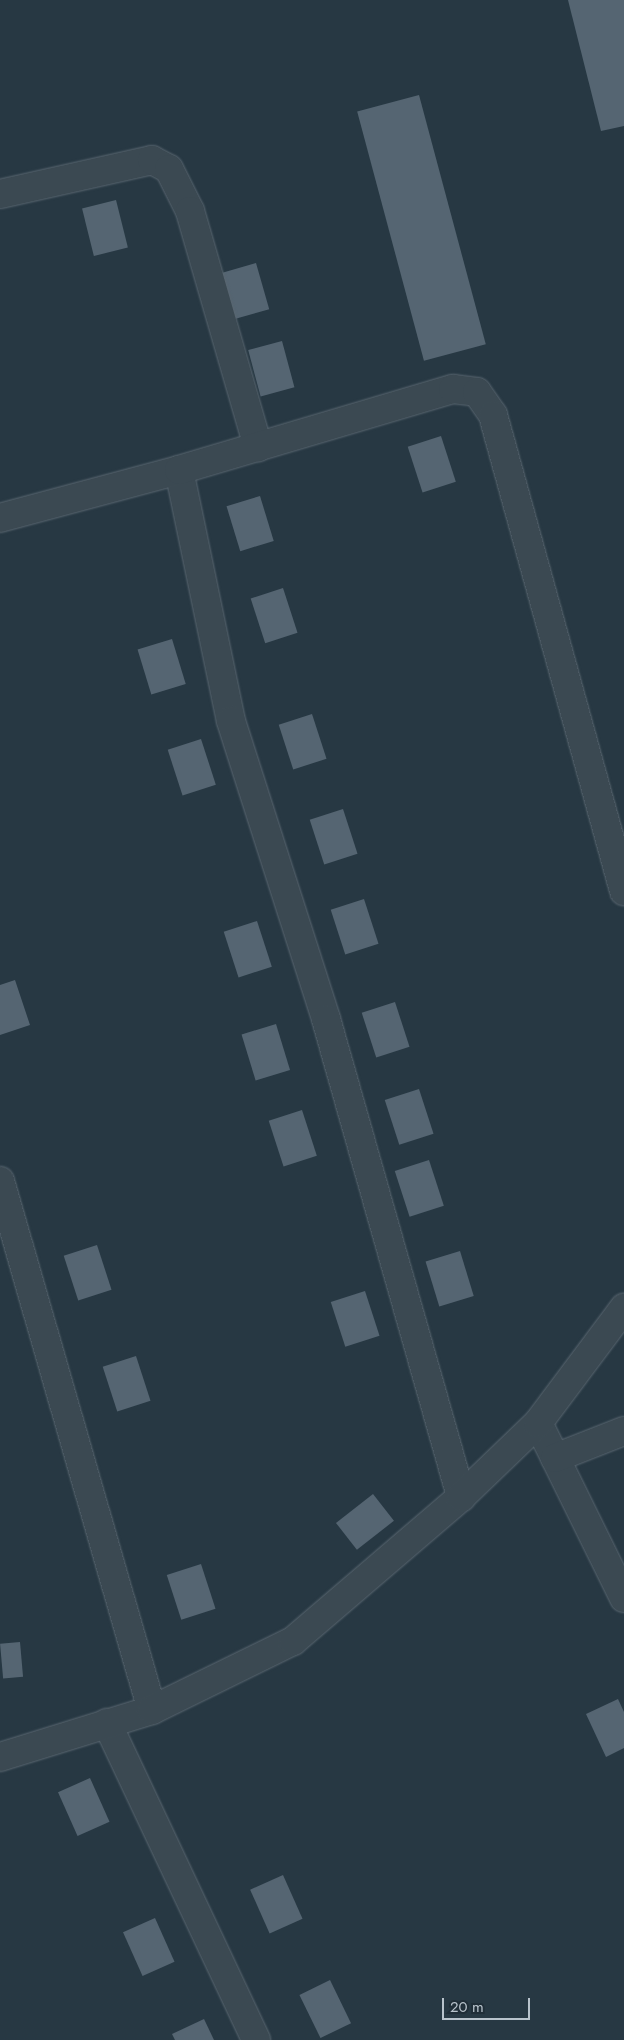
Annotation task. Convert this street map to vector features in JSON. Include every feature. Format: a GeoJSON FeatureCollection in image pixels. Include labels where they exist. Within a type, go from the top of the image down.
{"type":"FeatureCollection","features":[{"type":"Feature","properties":{"kind":"street"},"geometry":{"type":"LineString","coordinates":[[0,194],[152,160],[169,169],[190,211],[258,447]]}},
{"type":"Feature","properties":{"kind":"street"},"geometry":{"type":"LineString","coordinates":[[0,518],[179,470],[453,389],[477,392],[493,415],[624,892]]}},
{"type":"Feature","properties":{"kind":"street"},"geometry":{"type":"LineString","coordinates":[[179,470],[231,721],[326,1019],[461,1497]]}},
{"type":"Feature","properties":{"kind":"street"},"geometry":{"type":"LineString","coordinates":[[0,1181],[152,1710]]}},
{"type":"Feature","properties":{"kind":"street"},"geometry":{"type":"LineString","coordinates":[[0,1757],[152,1710],[293,1641],[461,1497],[538,1424],[624,1308]]}},
{"type":"Feature","properties":{"kind":"street"},"geometry":{"type":"LineString","coordinates":[[538,1424],[624,1598]]}},
{"type":"Feature","properties":{"kind":"street"},"geometry":{"type":"LineString","coordinates":[[555,1458],[624,1431]]}},
{"type":"Feature","properties":{"kind":"street"},"geometry":{"type":"LineString","coordinates":[[106,1724],[256,2040]]}},
{"type":"Feature","properties":{"kind":"building"},"geometry":{"type":"Polygon","coordinates":[[[568,0],[624,0],[624,126],[601,131],[568,0]]]}},
{"type":"Feature","properties":{"kind":"building"},"geometry":{"type":"Polygon","coordinates":[[[419,95],[486,344],[424,361],[357,112],[419,95]]]}},
{"type":"Feature","properties":{"kind":"building"},"geometry":{"type":"Polygon","coordinates":[[[116,200],[128,248],[94,256],[82,208],[116,200]]]}},
{"type":"Feature","properties":{"kind":"building"},"geometry":{"type":"Polygon","coordinates":[[[256,263],[269,309],[236,319],[222,273],[256,263]]]}},
{"type":"Feature","properties":{"kind":"building"},"geometry":{"type":"Polygon","coordinates":[[[282,341],[294,387],[261,396],[248,350],[282,341]]]}},
{"type":"Feature","properties":{"kind":"building"},"geometry":{"type":"Polygon","coordinates":[[[441,436],[456,482],[423,492],[408,447],[441,436]]]}},
{"type":"Feature","properties":{"kind":"building"},"geometry":{"type":"Polygon","coordinates":[[[260,496],[274,541],[240,551],[227,506],[260,496]]]}},
{"type":"Feature","properties":{"kind":"building"},"geometry":{"type":"Polygon","coordinates":[[[283,588],[298,633],[265,643],[251,599],[283,588]]]}},
{"type":"Feature","properties":{"kind":"building"},"geometry":{"type":"Polygon","coordinates":[[[172,639],[186,684],[151,694],[138,650],[172,639]]]}},
{"type":"Feature","properties":{"kind":"building"},"geometry":{"type":"Polygon","coordinates":[[[312,714],[327,759],[293,770],[279,725],[312,714]]]}},
{"type":"Feature","properties":{"kind":"building"},"geometry":{"type":"Polygon","coordinates":[[[201,739],[216,785],[183,795],[168,750],[201,739]]]}},
{"type":"Feature","properties":{"kind":"building"},"geometry":{"type":"Polygon","coordinates":[[[343,809],[358,854],[324,865],[310,820],[343,809]]]}},
{"type":"Feature","properties":{"kind":"building"},"geometry":{"type":"Polygon","coordinates":[[[364,899],[379,944],[345,955],[331,910],[364,899]]]}},
{"type":"Feature","properties":{"kind":"building"},"geometry":{"type":"Polygon","coordinates":[[[257,921],[272,967],[239,977],[224,932],[257,921]]]}},
{"type":"Feature","properties":{"kind":"building"},"geometry":{"type":"Polygon","coordinates":[[[15,980],[30,1025],[0,1035],[0,985],[15,980]]]}},
{"type":"Feature","properties":{"kind":"building"},"geometry":{"type":"Polygon","coordinates":[[[395,1002],[410,1047],[376,1058],[362,1013],[395,1002]]]}},
{"type":"Feature","properties":{"kind":"building"},"geometry":{"type":"Polygon","coordinates":[[[276,1024],[290,1070],[256,1080],[242,1035],[276,1024]]]}},
{"type":"Feature","properties":{"kind":"building"},"geometry":{"type":"Polygon","coordinates":[[[419,1089],[434,1134],[399,1145],[385,1100],[419,1089]]]}},
{"type":"Feature","properties":{"kind":"building"},"geometry":{"type":"Polygon","coordinates":[[[302,1110],[317,1156],[284,1166],[269,1121],[302,1110]]]}},
{"type":"Feature","properties":{"kind":"building"},"geometry":{"type":"Polygon","coordinates":[[[429,1160],[444,1206],[410,1217],[395,1171],[429,1160]]]}},
{"type":"Feature","properties":{"kind":"building"},"geometry":{"type":"Polygon","coordinates":[[[97,1245],[112,1290],[78,1301],[64,1256],[97,1245]]]}},
{"type":"Feature","properties":{"kind":"building"},"geometry":{"type":"Polygon","coordinates":[[[460,1251],[474,1296],[439,1306],[426,1262],[460,1251]]]}},
{"type":"Feature","properties":{"kind":"building"},"geometry":{"type":"Polygon","coordinates":[[[365,1291],[380,1336],[345,1347],[331,1302],[365,1291]]]}},
{"type":"Feature","properties":{"kind":"building"},"geometry":{"type":"Polygon","coordinates":[[[136,1356],[151,1401],[117,1412],[103,1367],[136,1356]]]}},
{"type":"Feature","properties":{"kind":"building"},"geometry":{"type":"Polygon","coordinates":[[[373,1494],[394,1521],[357,1550],[336,1523],[373,1494]]]}},
{"type":"Feature","properties":{"kind":"building"},"geometry":{"type":"Polygon","coordinates":[[[201,1564],[216,1609],[181,1620],[167,1575],[201,1564]]]}},
{"type":"Feature","properties":{"kind":"building"},"geometry":{"type":"Polygon","coordinates":[[[20,1642],[23,1677],[3,1679],[0,1644],[20,1642]]]}},
{"type":"Feature","properties":{"kind":"building"},"geometry":{"type":"Polygon","coordinates":[[[618,1699],[624,1712],[624,1748],[606,1757],[586,1714],[618,1699]]]}},
{"type":"Feature","properties":{"kind":"building"},"geometry":{"type":"Polygon","coordinates":[[[90,1778],[110,1822],[78,1836],[58,1792],[90,1778]]]}},
{"type":"Feature","properties":{"kind":"building"},"geometry":{"type":"Polygon","coordinates":[[[283,1875],[303,1919],[270,1933],[250,1890],[283,1875]]]}},
{"type":"Feature","properties":{"kind":"building"},"geometry":{"type":"Polygon","coordinates":[[[155,1918],[175,1962],[143,1976],[123,1932],[155,1918]]]}},
{"type":"Feature","properties":{"kind":"building"},"geometry":{"type":"Polygon","coordinates":[[[330,1980],[351,2023],[320,2038],[299,1995],[330,1980]]]}},
{"type":"Feature","properties":{"kind":"building"},"geometry":{"type":"Polygon","coordinates":[[[204,2019],[214,2040],[175,2040],[172,2034],[204,2019]]]}}]}
